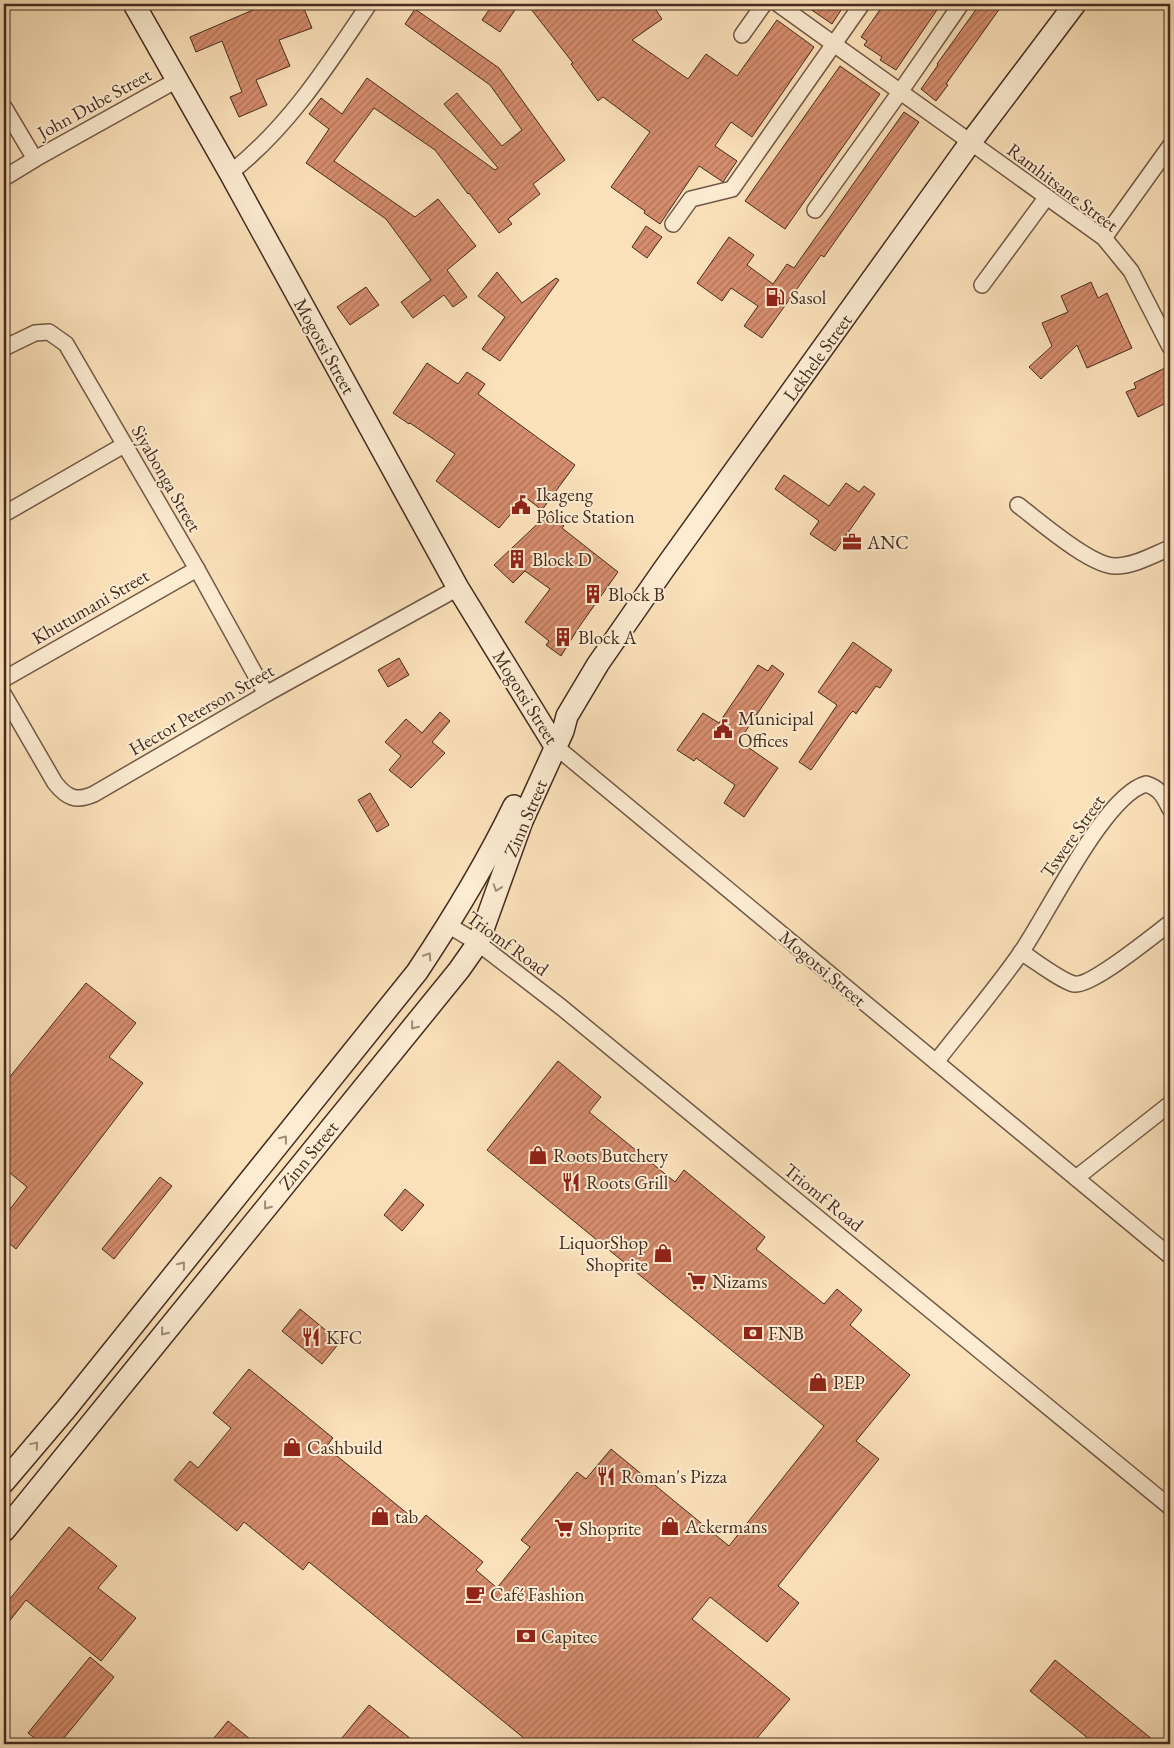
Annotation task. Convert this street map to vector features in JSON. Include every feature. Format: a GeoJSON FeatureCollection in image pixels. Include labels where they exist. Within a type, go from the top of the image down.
{"type":"FeatureCollection","features":[{"type":"Feature","properties":{"kind":"street","name":"Mogotsi Street"},"geometry":{"type":"LineString","coordinates":[[134,4],[230,173],[458,588],[553,741],[1170,1256]]}},
{"type":"Feature","properties":{"kind":"street"},"geometry":{"type":"LineString","coordinates":[[230,173],[257,151],[294,110],[310,90],[369,4]]}},
{"type":"Feature","properties":{"kind":"street"},"geometry":{"type":"LineString","coordinates":[[742,35],[764,4]]}},
{"type":"Feature","properties":{"kind":"street","name":"Ramhitsane Street"},"geometry":{"type":"LineString","coordinates":[[778,4],[1104,238],[1131,271],[1170,347]]}},
{"type":"Feature","properties":{"kind":"street"},"geometry":{"type":"LineString","coordinates":[[672,224],[691,199],[732,189],[862,4]]}},
{"type":"Feature","properties":{"kind":"street"},"geometry":{"type":"LineString","coordinates":[[815,210],[961,4]]}},
{"type":"Feature","properties":{"kind":"street","name":"Lekhele Street"},"geometry":{"type":"LineString","coordinates":[[553,741],[598,664],[664,569],[970,143],[1075,4]]}},
{"type":"Feature","properties":{"kind":"street","name":"John Dube Street"},"geometry":{"type":"LineString","coordinates":[[4,178],[177,80]]}},
{"type":"Feature","properties":{"kind":"street"},"geometry":{"type":"LineString","coordinates":[[4,107],[35,159]]}},
{"type":"Feature","properties":{"kind":"street"},"geometry":{"type":"LineString","coordinates":[[1104,238],[1170,146]]}},
{"type":"Feature","properties":{"kind":"street"},"geometry":{"type":"LineString","coordinates":[[982,285],[1046,198]]}},
{"type":"Feature","properties":{"kind":"street","name":"Siyabonga Street"},"geometry":{"type":"LineString","coordinates":[[4,348],[35,333],[49,332],[66,344],[197,569],[266,694]]}},
{"type":"Feature","properties":{"kind":"street"},"geometry":{"type":"LineString","coordinates":[[4,514],[124,445]]}},
{"type":"Feature","properties":{"kind":"street"},"geometry":{"type":"LineString","coordinates":[[1018,505],[1078,550],[1104,564],[1123,566],[1170,548]]}},
{"type":"Feature","properties":{"kind":"street","name":"Khutumani Street"},"geometry":{"type":"LineString","coordinates":[[4,679],[197,569]]}},
{"type":"Feature","properties":{"kind":"street","name":"Hector Peterson Street"},"geometry":{"type":"LineString","coordinates":[[4,694],[55,783],[62,791],[76,798],[84,798],[266,694],[458,588]]}},
{"type":"Feature","properties":{"kind":"street","name":"Zinn Street"},"geometry":{"type":"LineString","coordinates":[[4,1482],[66,1409],[258,1172],[417,972],[448,925],[553,741]]}},
{"type":"Feature","properties":{"kind":"street","name":"Zinn Street"},"geometry":{"type":"LineString","coordinates":[[4,1531],[433,1003],[478,943],[515,838],[553,741]]}},
{"type":"Feature","properties":{"kind":"street","name":"Tswere Street"},"geometry":{"type":"LineString","coordinates":[[936,1062],[1021,952],[1098,828],[1120,801],[1133,789],[1146,784],[1157,788],[1162,793],[1170,809]]}},
{"type":"Feature","properties":{"kind":"street"},"geometry":{"type":"LineString","coordinates":[[1021,952],[1069,982],[1080,984],[1089,981],[1107,969],[1170,923]]}},
{"type":"Feature","properties":{"kind":"street","name":"Triomf Road"},"geometry":{"type":"LineString","coordinates":[[448,925],[478,943],[561,1007],[1170,1506]]}},
{"type":"Feature","properties":{"kind":"street"},"geometry":{"type":"LineString","coordinates":[[1076,1178],[1170,1104]]}},
{"type":"Feature","properties":{"kind":"building"},"geometry":{"type":"Polygon","coordinates":[[[267,4],[302,4],[312,28],[279,40],[290,66],[256,80],[267,105],[239,117],[230,97],[242,92],[222,41],[196,52],[190,37],[267,4]]]}},
{"type":"Feature","properties":{"kind":"building"},"geometry":{"type":"Polygon","coordinates":[[[493,4],[519,4],[500,32],[482,20],[493,4]]]}},
{"type":"Feature","properties":{"kind":"building"},"geometry":{"type":"Polygon","coordinates":[[[527,4],[652,4],[662,19],[632,40],[688,79],[706,54],[737,76],[777,20],[814,47],[752,137],[731,122],[715,146],[737,161],[723,182],[699,166],[660,224],[611,187],[650,132],[603,97],[598,101],[571,64],[573,63],[527,4]]]}},
{"type":"Feature","properties":{"kind":"building"},"geometry":{"type":"Polygon","coordinates":[[[803,4],[845,4],[832,24],[803,4]]]}},
{"type":"Feature","properties":{"kind":"building"},"geometry":{"type":"Polygon","coordinates":[[[884,4],[941,4],[896,70],[880,60],[882,57],[864,45],[867,41],[861,37],[884,4]]]}},
{"type":"Feature","properties":{"kind":"building"},"geometry":{"type":"Polygon","coordinates":[[[980,4],[1003,4],[936,101],[921,89],[980,4]]]}},
{"type":"Feature","properties":{"kind":"building"},"geometry":{"type":"Polygon","coordinates":[[[415,9],[499,68],[565,160],[533,184],[540,194],[508,219],[512,224],[499,233],[435,150],[374,108],[334,161],[415,217],[438,199],[476,246],[447,270],[467,297],[453,307],[444,295],[413,318],[401,302],[431,280],[386,219],[306,163],[329,129],[309,114],[321,98],[342,114],[367,78],[495,170],[498,168],[444,104],[457,93],[502,146],[522,130],[490,85],[405,24],[415,9]]]}},
{"type":"Feature","properties":{"kind":"building"},"geometry":{"type":"Polygon","coordinates":[[[840,66],[880,94],[785,229],[745,201],[840,66]]]}},
{"type":"Feature","properties":{"kind":"building"},"geometry":{"type":"Polygon","coordinates":[[[904,112],[919,122],[824,257],[821,255],[762,338],[744,326],[758,306],[731,288],[722,301],[697,283],[729,237],[754,255],[747,265],[773,284],[787,264],[794,268],[904,112]]]}},
{"type":"Feature","properties":{"kind":"building"},"geometry":{"type":"Polygon","coordinates":[[[646,226],[662,237],[647,258],[632,247],[646,226]]]}},
{"type":"Feature","properties":{"kind":"building"},"geometry":{"type":"Polygon","coordinates":[[[497,272],[522,303],[556,278],[559,280],[500,361],[482,349],[505,317],[478,296],[497,272]]]}},
{"type":"Feature","properties":{"kind":"building"},"geometry":{"type":"Polygon","coordinates":[[[1091,282],[1098,298],[1107,293],[1132,348],[1087,368],[1077,345],[1041,379],[1029,367],[1052,346],[1042,323],[1068,312],[1061,296],[1091,282]]]}},
{"type":"Feature","properties":{"kind":"building"},"geometry":{"type":"Polygon","coordinates":[[[366,287],[379,305],[350,325],[337,307],[366,287]]]}},
{"type":"Feature","properties":{"kind":"building"},"geometry":{"type":"Polygon","coordinates":[[[427,363],[458,384],[467,372],[485,384],[478,394],[575,465],[542,510],[525,497],[499,528],[436,481],[455,454],[393,413],[427,363]]]}},
{"type":"Feature","properties":{"kind":"building"},"geometry":{"type":"Polygon","coordinates":[[[1165,368],[1170,378],[1170,401],[1138,417],[1126,392],[1136,388],[1134,383],[1165,368]]]}},
{"type":"Feature","properties":{"kind":"building"},"geometry":{"type":"Polygon","coordinates":[[[784,475],[829,506],[846,483],[859,492],[864,486],[875,494],[835,551],[810,534],[819,521],[775,489],[784,475]]]}},
{"type":"Feature","properties":{"kind":"building"},"geometry":{"type":"Polygon","coordinates":[[[551,511],[564,526],[562,528],[618,572],[561,656],[546,645],[549,641],[525,622],[550,589],[525,571],[513,583],[494,565],[551,511]]]}},
{"type":"Feature","properties":{"kind":"building"},"geometry":{"type":"Polygon","coordinates":[[[853,642],[892,670],[880,688],[876,686],[856,714],[853,711],[850,714],[811,770],[799,762],[837,705],[818,692],[853,642]]]}},
{"type":"Feature","properties":{"kind":"building"},"geometry":{"type":"Polygon","coordinates":[[[399,658],[409,675],[388,687],[378,670],[399,658]]]}},
{"type":"Feature","properties":{"kind":"building"},"geometry":{"type":"Polygon","coordinates":[[[758,665],[768,671],[772,665],[784,674],[739,741],[778,768],[744,817],[724,803],[735,785],[696,758],[694,761],[677,750],[703,713],[719,723],[758,665]]]}},
{"type":"Feature","properties":{"kind":"building"},"geometry":{"type":"Polygon","coordinates":[[[440,712],[450,721],[432,742],[445,753],[411,788],[389,770],[401,756],[385,742],[406,719],[422,733],[440,712]]]}},
{"type":"Feature","properties":{"kind":"building"},"geometry":{"type":"Polygon","coordinates":[[[370,793],[389,825],[377,832],[358,800],[370,793]]]}},
{"type":"Feature","properties":{"kind":"building"},"geometry":{"type":"Polygon","coordinates":[[[86,983],[136,1023],[109,1057],[143,1083],[16,1249],[4,1239],[4,1217],[27,1187],[4,1168],[4,1084],[86,983]]]}},
{"type":"Feature","properties":{"kind":"building"},"geometry":{"type":"Polygon","coordinates":[[[558,1061],[601,1097],[589,1112],[675,1182],[684,1170],[765,1237],[756,1249],[824,1304],[837,1289],[862,1310],[850,1325],[910,1375],[856,1441],[879,1459],[778,1586],[799,1603],[767,1642],[710,1597],[692,1619],[790,1699],[752,1744],[531,1744],[309,1562],[303,1570],[244,1522],[237,1531],[174,1480],[190,1461],[198,1468],[231,1428],[213,1413],[249,1369],[333,1438],[326,1447],[419,1523],[426,1515],[483,1562],[476,1570],[497,1588],[530,1547],[521,1540],[577,1472],[586,1479],[611,1449],[729,1546],[824,1426],[487,1150],[558,1061]]]}},
{"type":"Feature","properties":{"kind":"building"},"geometry":{"type":"Polygon","coordinates":[[[160,1177],[172,1186],[114,1259],[102,1249],[160,1177]]]}},
{"type":"Feature","properties":{"kind":"building"},"geometry":{"type":"Polygon","coordinates":[[[405,1189],[424,1205],[402,1231],[384,1215],[405,1189]]]}},
{"type":"Feature","properties":{"kind":"building","name":"KFC"},"geometry":{"type":"Polygon","coordinates":[[[300,1309],[340,1342],[322,1364],[282,1331],[300,1309]]]}},
{"type":"Feature","properties":{"kind":"building"},"geometry":{"type":"Polygon","coordinates":[[[69,1527],[117,1566],[98,1588],[136,1618],[101,1661],[26,1600],[4,1628],[4,1606],[69,1527]]]}},
{"type":"Feature","properties":{"kind":"building"},"geometry":{"type":"Polygon","coordinates":[[[90,1657],[114,1677],[59,1744],[42,1744],[28,1733],[90,1657]]]}},
{"type":"Feature","properties":{"kind":"building"},"geometry":{"type":"Polygon","coordinates":[[[1055,1660],[1158,1744],[1095,1744],[1030,1691],[1055,1660]]]}},
{"type":"Feature","properties":{"kind":"building"},"geometry":{"type":"Polygon","coordinates":[[[369,1705],[417,1744],[337,1744],[369,1705]]]}},
{"type":"Feature","properties":{"kind":"building"},"geometry":{"type":"Polygon","coordinates":[[[228,1721],[256,1744],[209,1744],[228,1721]]]}},
{"type":"Feature","properties":{"kind":"place","name":"Sasol"},"geometry":{"type":"Point","coordinates":[775,297]}},
{"type":"Feature","properties":{"kind":"place","name":"Ikageng Police Station"},"geometry":{"type":"Point","coordinates":[521,505]}},
{"type":"Feature","properties":{"kind":"place","name":"ANC"},"geometry":{"type":"Point","coordinates":[852,542]}},
{"type":"Feature","properties":{"kind":"place","name":"Block D"},"geometry":{"type":"Point","coordinates":[517,559]}},
{"type":"Feature","properties":{"kind":"place","name":"Block B"},"geometry":{"type":"Point","coordinates":[593,594]}},
{"type":"Feature","properties":{"kind":"place","name":"Block A"},"geometry":{"type":"Point","coordinates":[563,637]}},
{"type":"Feature","properties":{"kind":"place","name":"Municipal Offices"},"geometry":{"type":"Point","coordinates":[723,729]}},
{"type":"Feature","properties":{"kind":"place","name":"Roots Butchery"},"geometry":{"type":"Point","coordinates":[538,1155]}},
{"type":"Feature","properties":{"kind":"place","name":"Roots Grill"},"geometry":{"type":"Point","coordinates":[571,1182]}},
{"type":"Feature","properties":{"kind":"place","name":"LiquorShop Shoprite"},"geometry":{"type":"Point","coordinates":[663,1253]}},
{"type":"Feature","properties":{"kind":"place","name":"Nizams"},"geometry":{"type":"Point","coordinates":[697,1281]}},
{"type":"Feature","properties":{"kind":"place","name":"FNB"},"geometry":{"type":"Point","coordinates":[753,1333]}},
{"type":"Feature","properties":{"kind":"place","name":"KFC"},"geometry":{"type":"Point","coordinates":[311,1337]}},
{"type":"Feature","properties":{"kind":"place","name":"PEP"},"geometry":{"type":"Point","coordinates":[818,1382]}},
{"type":"Feature","properties":{"kind":"place","name":"Cashbuild"},"geometry":{"type":"Point","coordinates":[292,1447]}},
{"type":"Feature","properties":{"kind":"place","name":"Roman's Pizza"},"geometry":{"type":"Point","coordinates":[606,1476]}},
{"type":"Feature","properties":{"kind":"place","name":"tab"},"geometry":{"type":"Point","coordinates":[380,1516]}},
{"type":"Feature","properties":{"kind":"place","name":"Ackermans"},"geometry":{"type":"Point","coordinates":[670,1526]}},
{"type":"Feature","properties":{"kind":"place","name":"Shoprite"},"geometry":{"type":"Point","coordinates":[564,1528]}},
{"type":"Feature","properties":{"kind":"place","name":"Café Fashion"},"geometry":{"type":"Point","coordinates":[475,1594]}},
{"type":"Feature","properties":{"kind":"place","name":"Capitec"},"geometry":{"type":"Point","coordinates":[526,1636]}}]}
